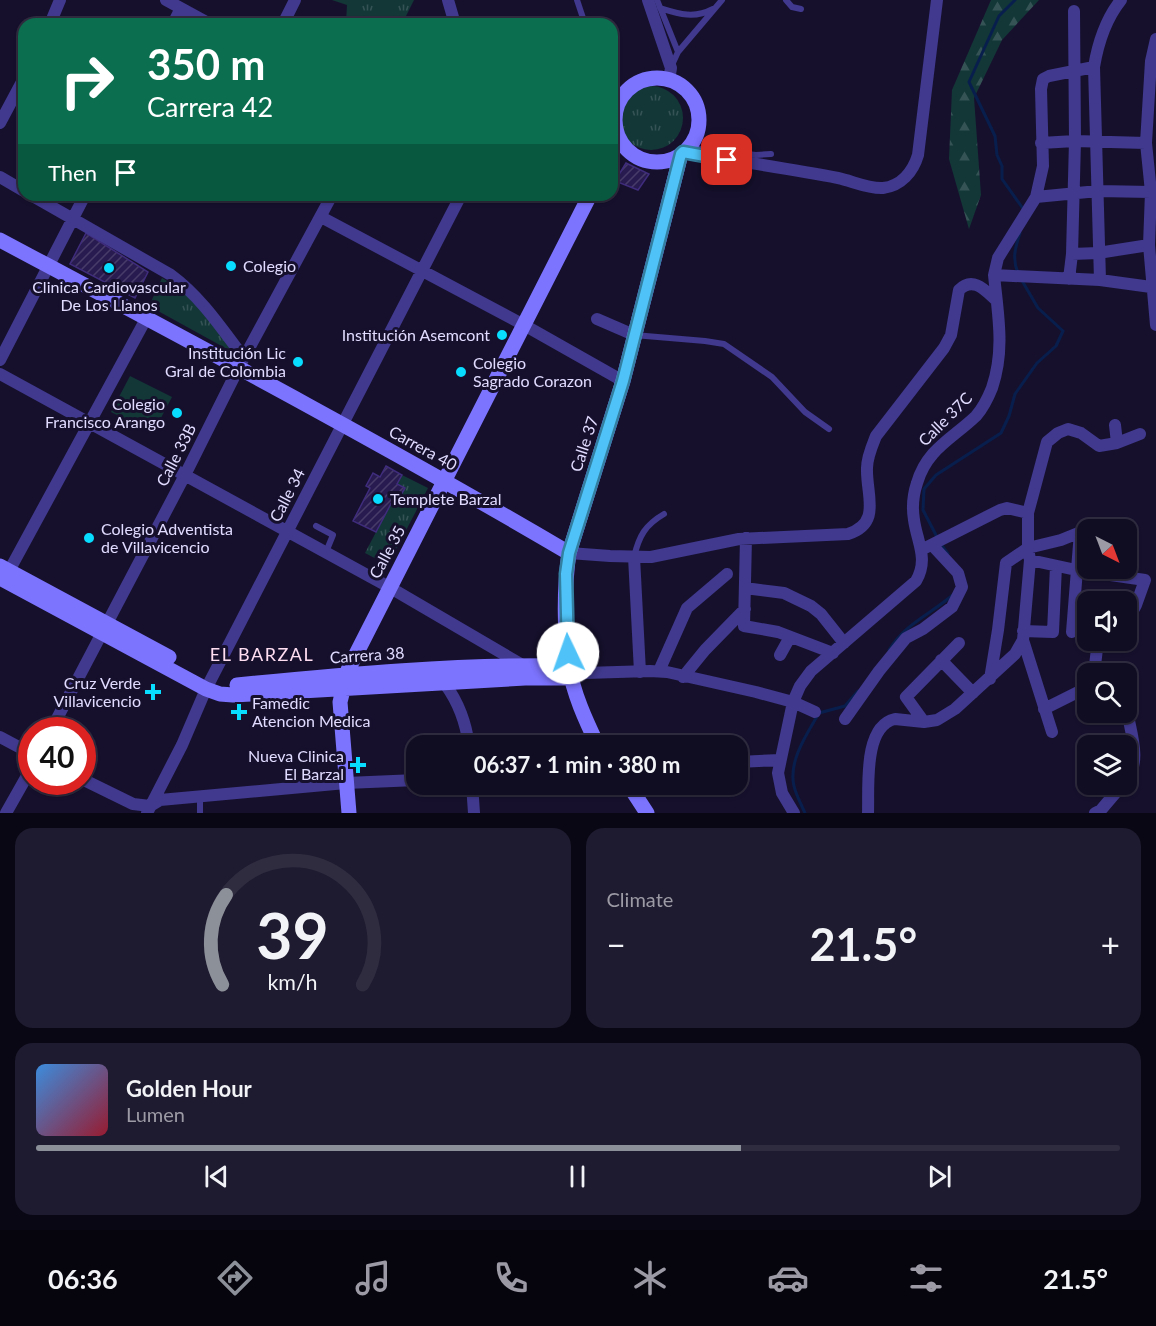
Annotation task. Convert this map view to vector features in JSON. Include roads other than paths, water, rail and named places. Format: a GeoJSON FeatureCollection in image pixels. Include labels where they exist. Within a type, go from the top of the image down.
{"type":"FeatureCollection","features":[{"type":"Feature","properties":{"kind":"street"},"geometry":{"type":"LineString","coordinates":[[52,18],[60,0]]}},
{"type":"Feature","properties":{"kind":"street"},"geometry":{"type":"LineString","coordinates":[[166,0],[199,18]]}},
{"type":"Feature","properties":{"kind":"street"},"geometry":{"type":"LineString","coordinates":[[286,18],[295,0]]}},
{"type":"Feature","properties":{"kind":"street"},"geometry":{"type":"LineString","coordinates":[[448,0],[453,18]]}},
{"type":"Feature","properties":{"kind":"street"},"geometry":{"type":"LineString","coordinates":[[618,149],[646,160],[659,162],[671,160],[684,151],[697,129],[697,109],[686,91],[670,74],[648,0]]}},
{"type":"Feature","properties":{"kind":"street"},"geometry":{"type":"LineString","coordinates":[[684,151],[838,178],[876,187],[884,188],[895,184],[906,177],[916,163],[918,155],[937,0]]}},
{"type":"Feature","properties":{"kind":"street"},"geometry":{"type":"LineString","coordinates":[[1100,280],[1094,67],[1107,20],[1121,0]]}},
{"type":"Feature","properties":{"kind":"street"},"geometry":{"type":"LineString","coordinates":[[176,18],[181,8]]}},
{"type":"Feature","properties":{"kind":"street"},"geometry":{"type":"LineString","coordinates":[[1069,279],[1072,254],[1074,11]]}},
{"type":"Feature","properties":{"kind":"street"},"geometry":{"type":"LineString","coordinates":[[1156,40],[1153,107],[1146,143],[1151,192],[1149,245],[1151,287],[1156,325]]}},
{"type":"Feature","properties":{"kind":"street"},"geometry":{"type":"LineString","coordinates":[[1075,72],[1094,67]]}},
{"type":"Feature","properties":{"kind":"street","name":"Calle 37C"},"geometry":{"type":"LineString","coordinates":[[794,813],[779,783],[780,760],[793,702],[805,678],[912,586],[921,570],[923,558],[930,546],[913,511],[918,480],[936,448],[977,415],[990,393],[998,372],[1001,347],[994,275],[998,258],[1036,197],[1043,166],[1041,89],[1043,79],[1075,72]]}},
{"type":"Feature","properties":{"kind":"street"},"geometry":{"type":"LineString","coordinates":[[618,93],[642,81],[670,74]]}},
{"type":"Feature","properties":{"kind":"street"},"geometry":{"type":"LineString","coordinates":[[0,123],[18,89]]}},
{"type":"Feature","properties":{"kind":"street"},"geometry":{"type":"LineString","coordinates":[[1041,143],[1096,141],[1146,143]]}},
{"type":"Feature","properties":{"kind":"street","name":"Calle 37"},"geometry":{"type":"LineString","coordinates":[[593,735],[587,722],[576,672],[566,574],[569,553],[623,381],[684,151]]}},
{"type":"Feature","properties":{"kind":"street"},"geometry":{"type":"LineString","coordinates":[[0,177],[18,188]]}},
{"type":"Feature","properties":{"kind":"street"},"geometry":{"type":"LineString","coordinates":[[1036,197],[1098,191],[1151,192]]}},
{"type":"Feature","properties":{"kind":"street"},"geometry":{"type":"LineString","coordinates":[[42,201],[171,275],[187,287],[206,308],[242,363]]}},
{"type":"Feature","properties":{"kind":"street"},"geometry":{"type":"LineString","coordinates":[[0,360],[82,201]]}},
{"type":"Feature","properties":{"kind":"street","name":"Calle 33B"},"geometry":{"type":"LineString","coordinates":[[58,717],[329,201]]}},
{"type":"Feature","properties":{"kind":"street","name":"Calle 34"},"geometry":{"type":"LineString","coordinates":[[148,810],[182,745],[209,684],[458,201]]}},
{"type":"Feature","properties":{"kind":"street","name":"Calle 35"},"geometry":{"type":"LineString","coordinates":[[349,813],[339,702],[345,681],[388,587],[587,201]]}},
{"type":"Feature","properties":{"kind":"street"},"geometry":{"type":"LineString","coordinates":[[321,218],[524,325],[623,381]]}},
{"type":"Feature","properties":{"kind":"street","name":"Carrera 40"},"geometry":{"type":"LineString","coordinates":[[0,240],[147,317],[242,363],[342,424],[445,480],[569,553],[634,557],[651,557],[746,538],[848,534],[858,531],[864,526],[870,511],[867,468],[876,436],[944,348],[951,334],[959,290],[967,284],[976,284],[996,300]]}},
{"type":"Feature","properties":{"kind":"street"},"geometry":{"type":"LineString","coordinates":[[1072,254],[1098,253],[1149,245]]}},
{"type":"Feature","properties":{"kind":"street"},"geometry":{"type":"LineString","coordinates":[[994,275],[1100,280],[1151,287]]}},
{"type":"Feature","properties":{"kind":"street"},"geometry":{"type":"LineString","coordinates":[[3,577],[147,317]]}},
{"type":"Feature","properties":{"kind":"street"},"geometry":{"type":"LineString","coordinates":[[597,319],[634,335]]}},
{"type":"Feature","properties":{"kind":"street"},"geometry":{"type":"LineString","coordinates":[[0,374],[388,587],[525,672]]}},
{"type":"Feature","properties":{"kind":"street"},"geometry":{"type":"LineString","coordinates":[[1115,425],[1117,443]]}},
{"type":"Feature","properties":{"kind":"street"},"geometry":{"type":"LineString","coordinates":[[868,813],[871,747],[875,735],[889,720],[902,718],[924,722],[937,720],[955,709],[1015,654],[1023,636],[1029,554],[1028,513],[1047,442],[1058,433],[1068,429],[1081,433],[1099,446],[1117,443],[1140,434]]}},
{"type":"Feature","properties":{"kind":"street"},"geometry":{"type":"LineString","coordinates":[[845,719],[906,638],[952,608],[962,587],[958,573],[930,546],[1000,510],[1007,508],[1028,513]]}},
{"type":"Feature","properties":{"kind":"street"},"geometry":{"type":"LineString","coordinates":[[990,679],[1006,563],[1077,533]]}},
{"type":"Feature","properties":{"kind":"street"},"geometry":{"type":"LineString","coordinates":[[746,538],[744,626],[790,637],[833,653]]}},
{"type":"Feature","properties":{"kind":"street"},"geometry":{"type":"LineString","coordinates":[[1029,554],[1056,566],[1144,580],[1137,602]]}},
{"type":"Feature","properties":{"kind":"street"},"geometry":{"type":"LineString","coordinates":[[634,557],[640,672]]}},
{"type":"Feature","properties":{"kind":"street"},"geometry":{"type":"LineString","coordinates":[[1072,632],[1077,560]]}},
{"type":"Feature","properties":{"kind":"street"},"geometry":{"type":"LineString","coordinates":[[1023,636],[1053,633],[1056,566]]}},
{"type":"Feature","properties":{"kind":"street"},"geometry":{"type":"LineString","coordinates":[[659,671],[687,608],[727,573]]}},
{"type":"Feature","properties":{"kind":"street","name":"Carrera 38"},"geometry":{"type":"LineString","coordinates":[[3,577],[209,684],[220,694],[233,696],[345,681],[525,672],[659,671],[756,692],[793,702],[815,712]]}},
{"type":"Feature","properties":{"kind":"street"},"geometry":{"type":"LineString","coordinates":[[745,588],[784,593],[811,606],[822,614],[844,644]]}},
{"type":"Feature","properties":{"kind":"street"},"geometry":{"type":"LineString","coordinates":[[683,677],[705,650],[745,609]]}},
{"type":"Feature","properties":{"kind":"street"},"geometry":{"type":"LineString","coordinates":[[1023,636],[1052,732]]}},
{"type":"Feature","properties":{"kind":"street"},"geometry":{"type":"LineString","coordinates":[[780,655],[790,637]]}},
{"type":"Feature","properties":{"kind":"street"},"geometry":{"type":"LineString","coordinates":[[924,722],[906,697],[959,643]]}},
{"type":"Feature","properties":{"kind":"street"},"geometry":{"type":"LineString","coordinates":[[941,660],[973,693]]}},
{"type":"Feature","properties":{"kind":"street","name":"Carrera 38"},"geometry":{"type":"LineString","coordinates":[[345,681],[445,684],[525,672]]}},
{"type":"Feature","properties":{"kind":"street"},"geometry":{"type":"LineString","coordinates":[[445,684],[461,711],[468,735]]}},
{"type":"Feature","properties":{"kind":"street"},"geometry":{"type":"LineString","coordinates":[[1044,709],[1077,692]]}},
{"type":"Feature","properties":{"kind":"street"},"geometry":{"type":"LineString","coordinates":[[0,737],[18,747]]}},
{"type":"Feature","properties":{"kind":"street"},"geometry":{"type":"LineString","coordinates":[[748,762],[780,760]]}},
{"type":"Feature","properties":{"kind":"street"},"geometry":{"type":"LineString","coordinates":[[96,786],[148,810],[160,800],[346,783],[406,780]]}},
{"type":"Feature","properties":{"kind":"street"},"geometry":{"type":"LineString","coordinates":[[6,813],[18,792]]}},
{"type":"Feature","properties":{"kind":"street"},"geometry":{"type":"LineString","coordinates":[[473,795],[474,813]]}},
{"type":"Feature","properties":{"kind":"street"},"geometry":{"type":"LineString","coordinates":[[635,795],[647,813]]}},
{"type":"Feature","properties":{"kind":"street"},"geometry":{"type":"LineString","coordinates":[[1095,813],[1101,810],[1114,795]]}},
{"type":"Feature","properties":{"kind":"lane"},"geometry":{"type":"LineString","coordinates":[[577,0],[583,18]]}},
{"type":"Feature","properties":{"kind":"lane"},"geometry":{"type":"LineString","coordinates":[[657,0],[678,52]]}},
{"type":"Feature","properties":{"kind":"lane"},"geometry":{"type":"LineString","coordinates":[[670,74],[678,52],[722,0]]}},
{"type":"Feature","properties":{"kind":"lane"},"geometry":{"type":"LineString","coordinates":[[786,0],[792,8],[801,9]]}},
{"type":"Feature","properties":{"kind":"lane"},"geometry":{"type":"LineString","coordinates":[[660,8],[687,16],[700,15],[716,7]]}},
{"type":"Feature","properties":{"kind":"lane"},"geometry":{"type":"LineString","coordinates":[[684,151],[771,154]]}},
{"type":"Feature","properties":{"kind":"lane"},"geometry":{"type":"LineString","coordinates":[[634,335],[724,344],[772,377],[805,412],[829,429]]}},
{"type":"Feature","properties":{"kind":"lane"},"geometry":{"type":"LineString","coordinates":[[634,557],[638,539],[646,527],[664,514]]}},
{"type":"Feature","properties":{"kind":"lane"},"geometry":{"type":"LineString","coordinates":[[316,526],[333,535],[326,553]]}},
{"type":"Feature","properties":{"kind":"lane"},"geometry":{"type":"LineString","coordinates":[[200,797],[201,813]]}},
{"type":"Feature","properties":{"kind":"waterway"},"geometry":{"type":"LineString","coordinates":[[1015,0],[999,16],[969,82],[995,136],[997,155],[1002,166],[1002,179],[1024,210]]}},
{"type":"Feature","properties":{"kind":"waterway"},"geometry":{"type":"LineString","coordinates":[[1018,273],[1015,253],[1020,233]]}},
{"type":"Feature","properties":{"kind":"waterway"},"geometry":{"type":"LineString","coordinates":[[937,537],[923,510],[924,489],[936,475],[1001,433],[1015,394],[1037,363],[1056,346],[1063,331],[1038,308],[1021,279]]}},
{"type":"Feature","properties":{"kind":"waterway"},"geometry":{"type":"LineString","coordinates":[[940,543],[948,554]]}},
{"type":"Feature","properties":{"kind":"waterway"},"geometry":{"type":"LineString","coordinates":[[889,650],[911,626],[954,594]]}},
{"type":"Feature","properties":{"kind":"waterway"},"geometry":{"type":"LineString","coordinates":[[805,813],[794,786],[796,757],[819,713],[845,706],[858,691]]}},
{"type":"Feature","properties":{"kind":"place","name":"Colegio"},"geometry":{"type":"Point","coordinates":[231,266]}},
{"type":"Feature","properties":{"kind":"place","name":"Clinica Cardiovascular De Los Llanos"},"geometry":{"type":"Point","coordinates":[109,268]}},
{"type":"Feature","properties":{"kind":"place","name":"Institución Asemcont"},"geometry":{"type":"Point","coordinates":[502,335]}},
{"type":"Feature","properties":{"kind":"place","name":"Institución Lic Gral de Colombia"},"geometry":{"type":"Point","coordinates":[298,362]}},
{"type":"Feature","properties":{"kind":"place","name":"Colegio Sagrado Corazon"},"geometry":{"type":"Point","coordinates":[461,372]}},
{"type":"Feature","properties":{"kind":"place","name":"Colegio Francisco Arango"},"geometry":{"type":"Point","coordinates":[177,413]}},
{"type":"Feature","properties":{"kind":"place","name":"Templete Barzal"},"geometry":{"type":"Point","coordinates":[378,499]}},
{"type":"Feature","properties":{"kind":"place","name":"Colegio Adventista de Villavicencio"},"geometry":{"type":"Point","coordinates":[89,538]}},
{"type":"Feature","properties":{"kind":"place","name":"Cruz Verde Villavicencio"},"geometry":{"type":"Point","coordinates":[153,692]}},
{"type":"Feature","properties":{"kind":"place","name":"Famedic Atencion Medica"},"geometry":{"type":"Point","coordinates":[239,712]}},
{"type":"Feature","properties":{"kind":"place","name":"Nueva Clinica El Barzal"},"geometry":{"type":"Point","coordinates":[358,765]}},
{"type":"Feature","properties":{"kind":"district","name":"EL BARZAL"},"geometry":{"type":"Point","coordinates":[262,655]}}]}
